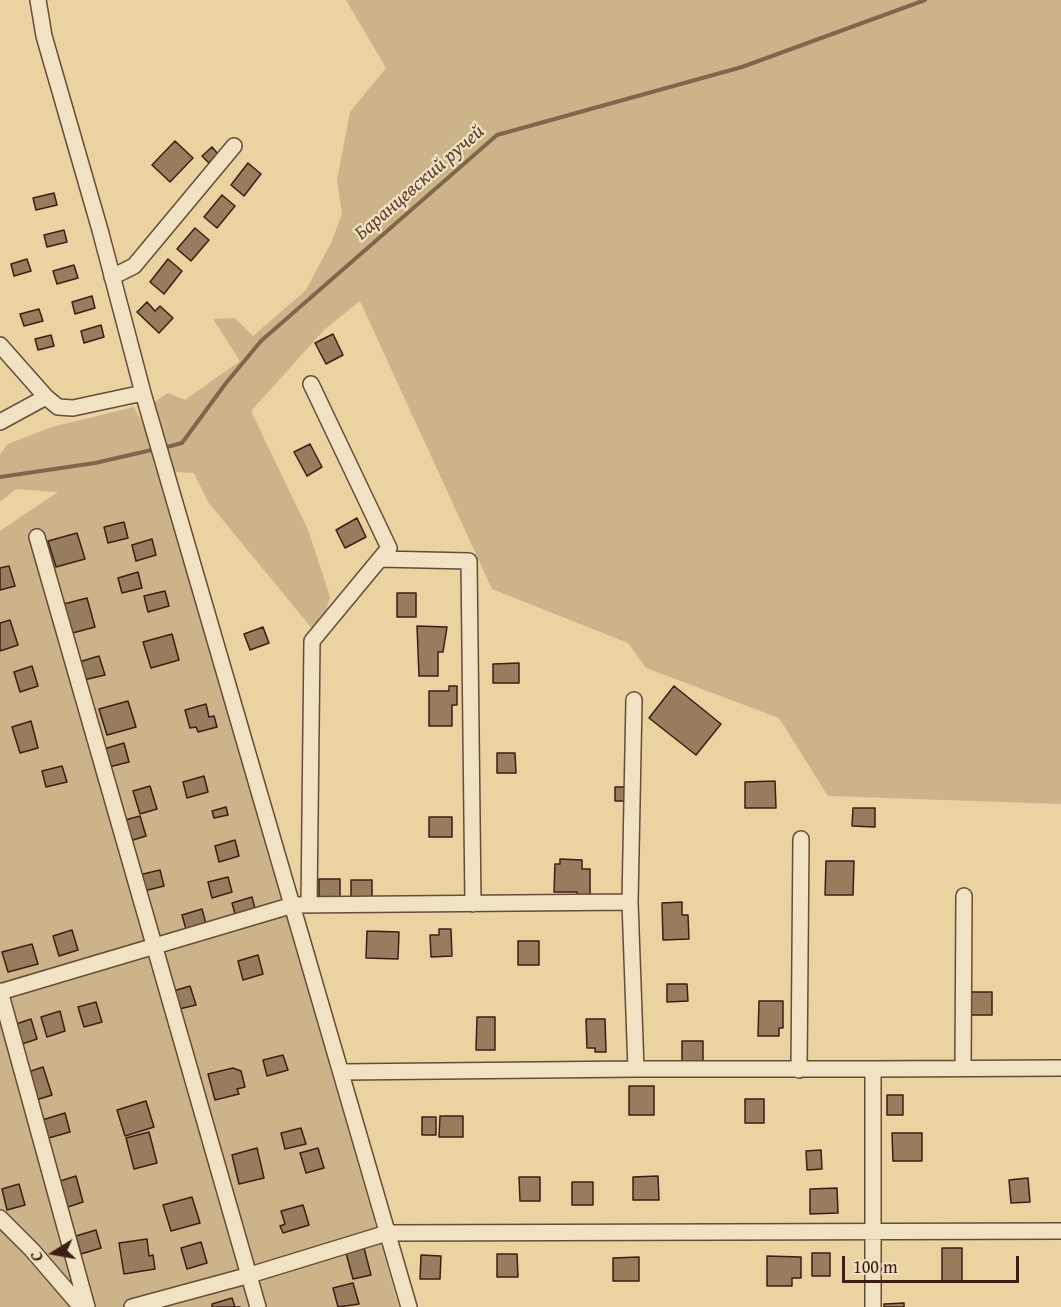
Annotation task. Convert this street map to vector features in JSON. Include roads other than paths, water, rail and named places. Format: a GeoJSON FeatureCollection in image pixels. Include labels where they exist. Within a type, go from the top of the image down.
{"type":"FeatureCollection","features":[{"type":"Feature","properties":{"kind":"lane"},"geometry":{"type":"LineString","coordinates":[[38,0],[44,36],[143,393],[410,1307]]}},
{"type":"Feature","properties":{"kind":"lane"},"geometry":{"type":"LineString","coordinates":[[112,277],[134,266],[234,146]]}},
{"type":"Feature","properties":{"kind":"lane"},"geometry":{"type":"LineString","coordinates":[[0,345],[46,397],[58,406],[73,408],[143,393]]}},
{"type":"Feature","properties":{"kind":"lane"},"geometry":{"type":"LineString","coordinates":[[309,905],[312,641],[389,548],[311,384]]}},
{"type":"Feature","properties":{"kind":"lane"},"geometry":{"type":"LineString","coordinates":[[0,422],[46,397]]}},
{"type":"Feature","properties":{"kind":"lane"},"geometry":{"type":"LineString","coordinates":[[37,537],[258,1307]]}},
{"type":"Feature","properties":{"kind":"lane"},"geometry":{"type":"LineString","coordinates":[[380,559],[469,561],[473,904]]}},
{"type":"Feature","properties":{"kind":"lane"},"geometry":{"type":"LineString","coordinates":[[634,700],[630,902],[636,1069]]}},
{"type":"Feature","properties":{"kind":"lane"},"geometry":{"type":"LineString","coordinates":[[799,1070],[801,839]]}},
{"type":"Feature","properties":{"kind":"lane"},"geometry":{"type":"LineString","coordinates":[[963,1068],[964,896]]}},
{"type":"Feature","properties":{"kind":"lane"},"geometry":{"type":"LineString","coordinates":[[87,1307],[0,992],[293,905],[630,902]]}},
{"type":"Feature","properties":{"kind":"lane"},"geometry":{"type":"LineString","coordinates":[[342,1072],[1061,1068]]}},
{"type":"Feature","properties":{"kind":"lane"},"geometry":{"type":"LineString","coordinates":[[873,1069],[873,1307]]}},
{"type":"Feature","properties":{"kind":"lane"},"geometry":{"type":"LineString","coordinates":[[0,1218],[32,1250],[81,1307]]}},
{"type":"Feature","properties":{"kind":"lane"},"geometry":{"type":"LineString","coordinates":[[132,1307],[250,1275],[387,1233],[1061,1231]]}},
{"type":"Feature","properties":{"kind":"waterway","name":"Баранцевский ручей"},"geometry":{"type":"LineString","coordinates":[[163,448],[182,443],[226,383],[261,341],[497,135],[742,67],[925,0]]}},
{"type":"Feature","properties":{"kind":"waterway","name":"Баранцевский ручей"},"geometry":{"type":"LineString","coordinates":[[0,477],[95,463],[156,449]]}}]}
